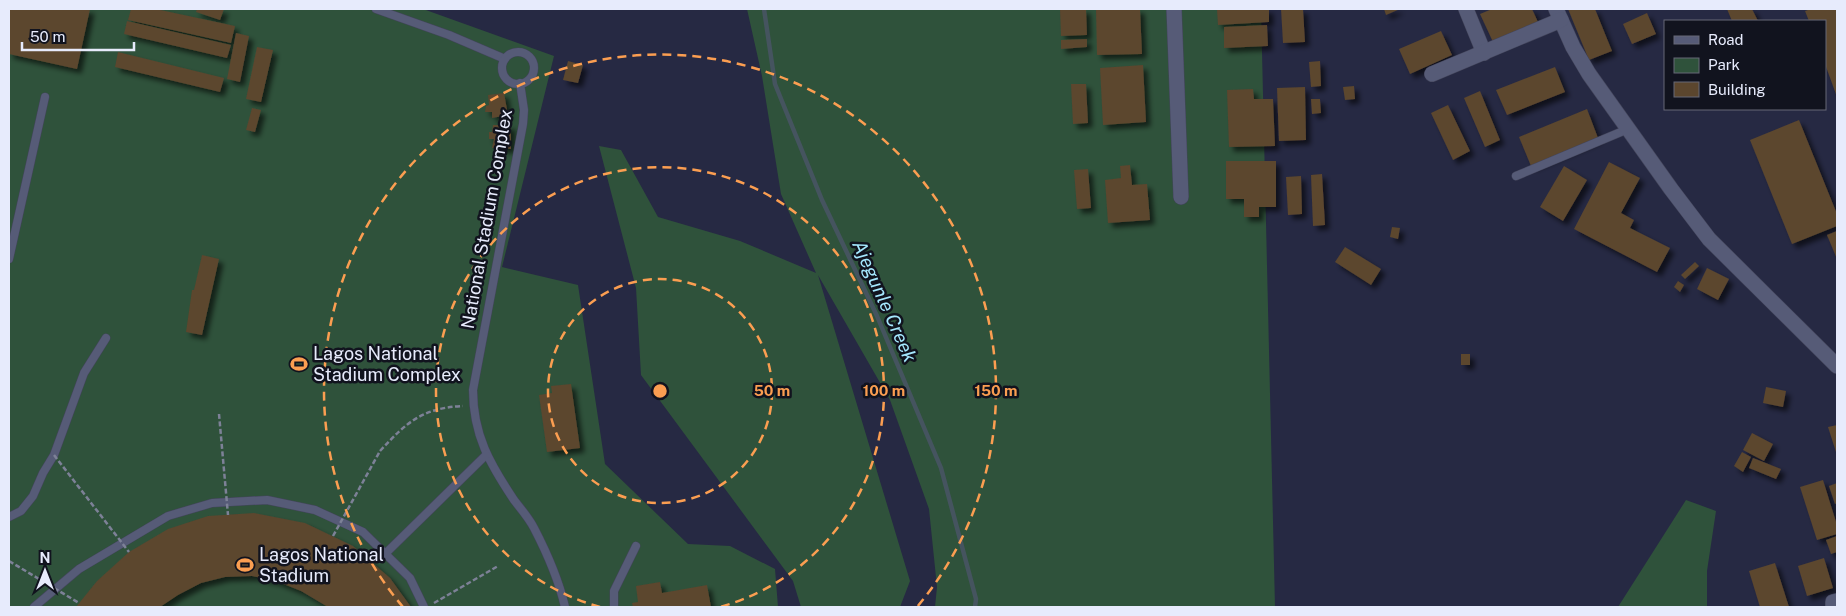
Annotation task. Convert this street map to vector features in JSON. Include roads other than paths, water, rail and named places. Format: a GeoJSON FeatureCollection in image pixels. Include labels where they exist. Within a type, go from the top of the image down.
{"type":"FeatureCollection","features":[{"type":"Feature","properties":{"kind":"street"},"geometry":{"type":"LineString","coordinates":[[1174,9],[1181,197]]}},
{"type":"Feature","properties":{"kind":"street"},"geometry":{"type":"LineString","coordinates":[[1466,9],[1484,53]]}},
{"type":"Feature","properties":{"kind":"street"},"geometry":{"type":"LineString","coordinates":[[1432,74],[1484,53],[1558,14],[1573,47],[1589,74],[1709,239],[1837,366]]}},
{"type":"Feature","properties":{"kind":"street"},"geometry":{"type":"LineString","coordinates":[[1833,607],[1833,602],[1837,601]]}},
{"type":"Feature","properties":{"kind":"lane"},"geometry":{"type":"LineString","coordinates":[[376,9],[449,34],[505,59]]}},
{"type":"Feature","properties":{"kind":"lane"},"geometry":{"type":"LineString","coordinates":[[517,52],[522,52],[530,57],[534,66],[532,75],[525,82],[520,83],[510,81],[504,74],[503,69],[505,59],[517,52]]}},
{"type":"Feature","properties":{"kind":"lane","name":"National Stadium Complex"},"geometry":{"type":"LineString","coordinates":[[520,83],[524,110],[523,124],[486,316],[473,390],[473,405],[478,432],[486,455],[534,528],[553,570],[565,607]]}},
{"type":"Feature","properties":{"kind":"lane"},"geometry":{"type":"LineString","coordinates":[[9,259],[44,97]]}},
{"type":"Feature","properties":{"kind":"lane"},"geometry":{"type":"LineString","coordinates":[[1516,176],[1628,129]]}},
{"type":"Feature","properties":{"kind":"lane"},"geometry":{"type":"LineString","coordinates":[[9,517],[21,511],[33,496],[43,473],[54,455],[84,373],[106,338]]}},
{"type":"Feature","properties":{"kind":"lane"},"geometry":{"type":"LineString","coordinates":[[385,554],[486,455]]}},
{"type":"Feature","properties":{"kind":"lane"},"geometry":{"type":"LineString","coordinates":[[34,607],[79,569],[168,516],[212,503],[266,500],[315,510],[363,532],[410,578],[425,607]]}},
{"type":"Feature","properties":{"kind":"lane"},"geometry":{"type":"LineString","coordinates":[[614,607],[614,592],[636,546]]}},
{"type":"Feature","properties":{"kind":"waterway","name":"Ajegunle Creek"},"geometry":{"type":"LineString","coordinates":[[764,9],[775,84],[822,200],[877,316],[941,468],[976,599],[975,607]]}},
{"type":"Feature","properties":{"kind":"place","name":"Lagos National Stadium Complex"},"geometry":{"type":"Point","coordinates":[299,364]}},
{"type":"Feature","properties":{"kind":"place","name":"Lagos National Stadium"},"geometry":{"type":"Point","coordinates":[245,565]}}]}
